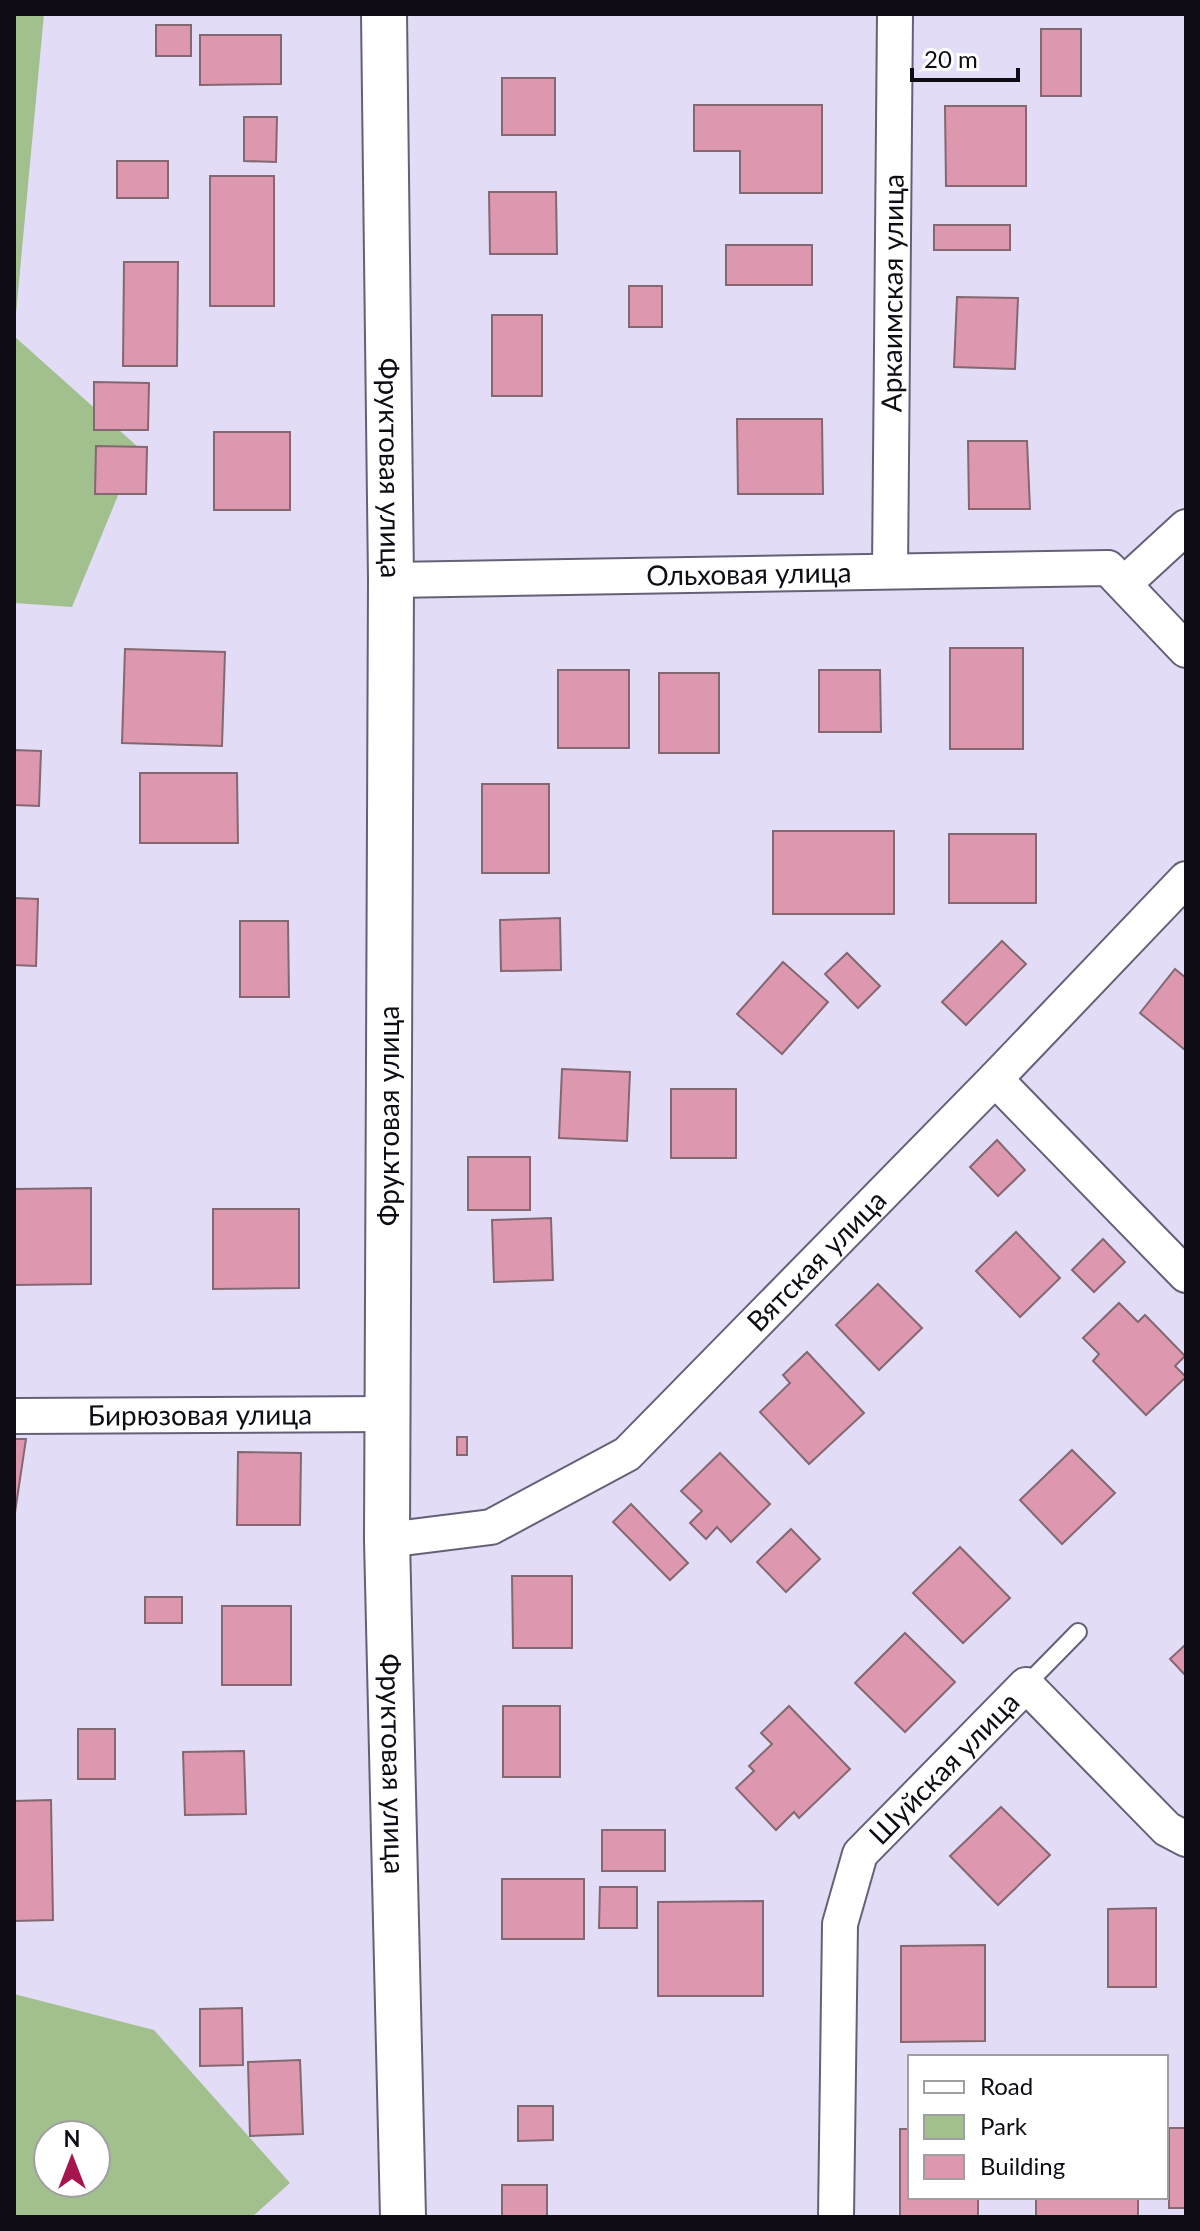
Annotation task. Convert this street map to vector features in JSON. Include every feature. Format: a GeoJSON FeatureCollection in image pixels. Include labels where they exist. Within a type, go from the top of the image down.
{"type":"FeatureCollection","features":[{"type":"Feature","properties":{"kind":"street","name":"Фруктовая улица"},"geometry":{"type":"LineString","coordinates":[[384,14],[391,580],[387,1540],[403,2217]]}},
{"type":"Feature","properties":{"kind":"street","name":"Аркаимская улица"},"geometry":{"type":"LineString","coordinates":[[890,571],[895,14]]}},
{"type":"Feature","properties":{"kind":"street"},"geometry":{"type":"LineString","coordinates":[[1186,527],[1116,576],[1186,650]]}},
{"type":"Feature","properties":{"kind":"street","name":"Ольховая улица"},"geometry":{"type":"LineString","coordinates":[[391,580],[890,571],[1116,576]]}},
{"type":"Feature","properties":{"kind":"street","name":"Вятская улица"},"geometry":{"type":"LineString","coordinates":[[387,1540],[491,1527],[627,1454],[995,1079],[1186,879]]}},
{"type":"Feature","properties":{"kind":"street"},"geometry":{"type":"LineString","coordinates":[[995,1079],[1186,1275]]}},
{"type":"Feature","properties":{"kind":"street","name":"Бирюзовая улица"},"geometry":{"type":"LineString","coordinates":[[14,1416],[387,1414]]}},
{"type":"Feature","properties":{"kind":"street","name":"Шуйская улица"},"geometry":{"type":"LineString","coordinates":[[836,2217],[840,1924],[860,1854],[1026,1685],[1167,1829],[1186,1839]]}},
{"type":"Feature","properties":{"kind":"lane"},"geometry":{"type":"LineString","coordinates":[[1026,1685],[1078,1632]]}},
{"type":"Feature","properties":{"kind":"green space"},"geometry":{"type":"Polygon","coordinates":[[[14,14],[44,14],[14,335],[14,14]]]}},
{"type":"Feature","properties":{"kind":"green space"},"geometry":{"type":"Polygon","coordinates":[[[14,336],[138,447],[72,607],[14,603],[14,336]]]}},
{"type":"Feature","properties":{"kind":"green space"},"geometry":{"type":"Polygon","coordinates":[[[14,1994],[154,2030],[290,2183],[252,2217],[14,2217],[14,1994]]]}},
{"type":"Feature","properties":{"kind":"building"},"geometry":{"type":"Polygon","coordinates":[[[156,25],[191,25],[191,56],[156,56],[156,25]]]}},
{"type":"Feature","properties":{"kind":"building"},"geometry":{"type":"Polygon","coordinates":[[[1041,29],[1081,29],[1081,96],[1041,96],[1041,29]]]}},
{"type":"Feature","properties":{"kind":"building"},"geometry":{"type":"Polygon","coordinates":[[[200,35],[281,35],[281,84],[200,85],[200,35]]]}},
{"type":"Feature","properties":{"kind":"building"},"geometry":{"type":"Polygon","coordinates":[[[502,78],[555,78],[555,135],[502,135],[502,78]]]}},
{"type":"Feature","properties":{"kind":"building"},"geometry":{"type":"Polygon","coordinates":[[[694,105],[822,105],[822,193],[740,193],[740,151],[694,151],[694,105]]]}},
{"type":"Feature","properties":{"kind":"building"},"geometry":{"type":"Polygon","coordinates":[[[945,106],[1026,106],[1026,186],[946,186],[945,106]]]}},
{"type":"Feature","properties":{"kind":"building"},"geometry":{"type":"Polygon","coordinates":[[[244,117],[277,117],[276,162],[244,161],[244,117]]]}},
{"type":"Feature","properties":{"kind":"building"},"geometry":{"type":"Polygon","coordinates":[[[117,161],[168,161],[168,198],[117,198],[117,161]]]}},
{"type":"Feature","properties":{"kind":"building"},"geometry":{"type":"Polygon","coordinates":[[[210,176],[274,176],[274,306],[210,306],[210,176]]]}},
{"type":"Feature","properties":{"kind":"building"},"geometry":{"type":"Polygon","coordinates":[[[489,192],[556,192],[557,254],[490,254],[489,192]]]}},
{"type":"Feature","properties":{"kind":"building"},"geometry":{"type":"Polygon","coordinates":[[[934,225],[1010,225],[1010,250],[934,250],[934,225]]]}},
{"type":"Feature","properties":{"kind":"building"},"geometry":{"type":"Polygon","coordinates":[[[726,245],[812,245],[812,285],[726,285],[726,245]]]}},
{"type":"Feature","properties":{"kind":"building"},"geometry":{"type":"Polygon","coordinates":[[[124,262],[178,262],[177,366],[123,366],[124,262]]]}},
{"type":"Feature","properties":{"kind":"building"},"geometry":{"type":"Polygon","coordinates":[[[629,286],[662,286],[662,327],[629,327],[629,286]]]}},
{"type":"Feature","properties":{"kind":"building"},"geometry":{"type":"Polygon","coordinates":[[[957,297],[1018,298],[1015,369],[954,367],[957,297]]]}},
{"type":"Feature","properties":{"kind":"building"},"geometry":{"type":"Polygon","coordinates":[[[492,315],[542,315],[542,396],[492,396],[492,315]]]}},
{"type":"Feature","properties":{"kind":"building"},"geometry":{"type":"Polygon","coordinates":[[[94,382],[149,383],[148,430],[94,430],[94,382]]]}},
{"type":"Feature","properties":{"kind":"building"},"geometry":{"type":"Polygon","coordinates":[[[737,419],[822,419],[823,494],[738,494],[737,419]]]}},
{"type":"Feature","properties":{"kind":"building"},"geometry":{"type":"Polygon","coordinates":[[[214,432],[290,432],[290,510],[214,510],[214,432]]]}},
{"type":"Feature","properties":{"kind":"building"},"geometry":{"type":"Polygon","coordinates":[[[968,441],[1027,441],[1030,509],[969,509],[968,441]]]}},
{"type":"Feature","properties":{"kind":"building"},"geometry":{"type":"Polygon","coordinates":[[[96,446],[147,447],[146,494],[95,494],[96,446]]]}},
{"type":"Feature","properties":{"kind":"building"},"geometry":{"type":"Polygon","coordinates":[[[950,648],[1023,648],[1023,749],[950,749],[950,648]]]}},
{"type":"Feature","properties":{"kind":"building"},"geometry":{"type":"Polygon","coordinates":[[[125,649],[225,652],[222,746],[122,743],[125,649]]]}},
{"type":"Feature","properties":{"kind":"building"},"geometry":{"type":"Polygon","coordinates":[[[558,670],[629,670],[629,748],[558,748],[558,670]]]}},
{"type":"Feature","properties":{"kind":"building"},"geometry":{"type":"Polygon","coordinates":[[[819,670],[880,670],[881,732],[819,732],[819,670]]]}},
{"type":"Feature","properties":{"kind":"building"},"geometry":{"type":"Polygon","coordinates":[[[659,673],[719,673],[719,753],[659,753],[659,673]]]}},
{"type":"Feature","properties":{"kind":"building"},"geometry":{"type":"Polygon","coordinates":[[[14,750],[41,751],[39,806],[14,805],[14,750]]]}},
{"type":"Feature","properties":{"kind":"building"},"geometry":{"type":"Polygon","coordinates":[[[140,773],[237,773],[238,843],[140,843],[140,773]]]}},
{"type":"Feature","properties":{"kind":"building"},"geometry":{"type":"Polygon","coordinates":[[[482,784],[549,784],[549,873],[482,873],[482,784]]]}},
{"type":"Feature","properties":{"kind":"building"},"geometry":{"type":"Polygon","coordinates":[[[773,831],[894,831],[894,914],[773,914],[773,831]]]}},
{"type":"Feature","properties":{"kind":"building"},"geometry":{"type":"Polygon","coordinates":[[[949,834],[1036,834],[1036,903],[949,903],[949,834]]]}},
{"type":"Feature","properties":{"kind":"building"},"geometry":{"type":"Polygon","coordinates":[[[14,898],[38,899],[36,966],[14,965],[14,898]]]}},
{"type":"Feature","properties":{"kind":"building"},"geometry":{"type":"Polygon","coordinates":[[[560,918],[561,970],[501,971],[500,920],[560,918]]]}},
{"type":"Feature","properties":{"kind":"building"},"geometry":{"type":"Polygon","coordinates":[[[240,921],[288,921],[289,997],[240,997],[240,921]]]}},
{"type":"Feature","properties":{"kind":"building"},"geometry":{"type":"Polygon","coordinates":[[[1002,941],[1026,964],[966,1025],[942,1002],[1002,941]]]}},
{"type":"Feature","properties":{"kind":"building"},"geometry":{"type":"Polygon","coordinates":[[[847,953],[880,986],[858,1008],[825,974],[847,953]]]}},
{"type":"Feature","properties":{"kind":"building"},"geometry":{"type":"Polygon","coordinates":[[[783,962],[828,1002],[782,1054],[737,1014],[783,962]]]}},
{"type":"Feature","properties":{"kind":"building"},"geometry":{"type":"Polygon","coordinates":[[[1175,969],[1186,978],[1185,1050],[1140,1013],[1175,969]]]}},
{"type":"Feature","properties":{"kind":"building"},"geometry":{"type":"Polygon","coordinates":[[[562,1069],[630,1072],[627,1141],[559,1138],[562,1069]]]}},
{"type":"Feature","properties":{"kind":"building"},"geometry":{"type":"Polygon","coordinates":[[[671,1089],[736,1089],[736,1158],[671,1158],[671,1089]]]}},
{"type":"Feature","properties":{"kind":"building"},"geometry":{"type":"Polygon","coordinates":[[[997,1140],[1025,1170],[998,1196],[970,1167],[997,1140]]]}},
{"type":"Feature","properties":{"kind":"building"},"geometry":{"type":"Polygon","coordinates":[[[468,1157],[530,1157],[530,1210],[468,1210],[468,1157]]]}},
{"type":"Feature","properties":{"kind":"building"},"geometry":{"type":"Polygon","coordinates":[[[91,1188],[91,1284],[14,1285],[14,1189],[91,1188]]]}},
{"type":"Feature","properties":{"kind":"building"},"geometry":{"type":"Polygon","coordinates":[[[213,1209],[299,1209],[299,1288],[213,1289],[213,1209]]]}},
{"type":"Feature","properties":{"kind":"building"},"geometry":{"type":"Polygon","coordinates":[[[551,1218],[553,1280],[494,1282],[492,1220],[551,1218]]]}},
{"type":"Feature","properties":{"kind":"building"},"geometry":{"type":"Polygon","coordinates":[[[1016,1232],[1060,1278],[1020,1317],[976,1271],[1016,1232]]]}},
{"type":"Feature","properties":{"kind":"building"},"geometry":{"type":"Polygon","coordinates":[[[1103,1239],[1125,1262],[1094,1292],[1072,1270],[1103,1239]]]}},
{"type":"Feature","properties":{"kind":"building"},"geometry":{"type":"Polygon","coordinates":[[[878,1284],[922,1328],[879,1370],[836,1325],[878,1284]]]}},
{"type":"Feature","properties":{"kind":"building"},"geometry":{"type":"Polygon","coordinates":[[[1119,1303],[1138,1322],[1145,1315],[1185,1356],[1175,1366],[1186,1377],[1146,1415],[1093,1361],[1099,1354],[1083,1338],[1119,1303]]]}},
{"type":"Feature","properties":{"kind":"building"},"geometry":{"type":"Polygon","coordinates":[[[807,1352],[864,1413],[809,1464],[760,1412],[790,1383],[783,1375],[807,1352]]]}},
{"type":"Feature","properties":{"kind":"building"},"geometry":{"type":"Polygon","coordinates":[[[457,1437],[467,1437],[467,1455],[457,1455],[457,1437]]]}},
{"type":"Feature","properties":{"kind":"building"},"geometry":{"type":"Polygon","coordinates":[[[14,1439],[26,1439],[14,1519],[14,1439]]]}},
{"type":"Feature","properties":{"kind":"building"},"geometry":{"type":"Polygon","coordinates":[[[1072,1450],[1115,1493],[1062,1544],[1020,1500],[1072,1450]]]}},
{"type":"Feature","properties":{"kind":"building"},"geometry":{"type":"Polygon","coordinates":[[[238,1452],[301,1453],[300,1525],[237,1525],[238,1452]]]}},
{"type":"Feature","properties":{"kind":"building"},"geometry":{"type":"Polygon","coordinates":[[[720,1453],[770,1504],[731,1542],[717,1527],[706,1539],[690,1523],[702,1511],[681,1491],[720,1453]]]}},
{"type":"Feature","properties":{"kind":"building"},"geometry":{"type":"Polygon","coordinates":[[[631,1504],[688,1563],[670,1580],[613,1522],[631,1504]]]}},
{"type":"Feature","properties":{"kind":"building"},"geometry":{"type":"Polygon","coordinates":[[[791,1529],[820,1559],[786,1592],[757,1562],[791,1529]]]}},
{"type":"Feature","properties":{"kind":"building"},"geometry":{"type":"Polygon","coordinates":[[[960,1547],[1010,1598],[963,1643],[913,1593],[960,1547]]]}},
{"type":"Feature","properties":{"kind":"building"},"geometry":{"type":"Polygon","coordinates":[[[512,1576],[572,1576],[572,1648],[513,1648],[512,1576]]]}},
{"type":"Feature","properties":{"kind":"building"},"geometry":{"type":"Polygon","coordinates":[[[145,1597],[182,1597],[182,1623],[145,1623],[145,1597]]]}},
{"type":"Feature","properties":{"kind":"building"},"geometry":{"type":"Polygon","coordinates":[[[222,1606],[291,1606],[291,1685],[222,1685],[222,1606]]]}},
{"type":"Feature","properties":{"kind":"building"},"geometry":{"type":"Polygon","coordinates":[[[905,1633],[955,1682],[905,1732],[855,1683],[905,1633]]]}},
{"type":"Feature","properties":{"kind":"building"},"geometry":{"type":"Polygon","coordinates":[[[1186,1644],[1186,1676],[1170,1659],[1186,1644]]]}},
{"type":"Feature","properties":{"kind":"building"},"geometry":{"type":"Polygon","coordinates":[[[503,1706],[560,1706],[560,1777],[503,1777],[503,1706]]]}},
{"type":"Feature","properties":{"kind":"building"},"geometry":{"type":"Polygon","coordinates":[[[789,1706],[850,1769],[799,1818],[794,1812],[776,1830],[736,1788],[754,1771],[749,1766],[772,1744],[761,1733],[789,1706]]]}},
{"type":"Feature","properties":{"kind":"building"},"geometry":{"type":"Polygon","coordinates":[[[78,1729],[115,1729],[115,1779],[78,1779],[78,1729]]]}},
{"type":"Feature","properties":{"kind":"building"},"geometry":{"type":"Polygon","coordinates":[[[244,1751],[246,1814],[185,1815],[183,1752],[244,1751]]]}},
{"type":"Feature","properties":{"kind":"building"},"geometry":{"type":"Polygon","coordinates":[[[51,1800],[53,1920],[14,1921],[14,1801],[51,1800]]]}},
{"type":"Feature","properties":{"kind":"building"},"geometry":{"type":"Polygon","coordinates":[[[1001,1807],[1050,1855],[998,1905],[950,1856],[1001,1807]]]}},
{"type":"Feature","properties":{"kind":"building"},"geometry":{"type":"Polygon","coordinates":[[[602,1830],[665,1830],[665,1871],[602,1871],[602,1830]]]}},
{"type":"Feature","properties":{"kind":"building"},"geometry":{"type":"Polygon","coordinates":[[[502,1879],[584,1879],[584,1939],[502,1939],[502,1879]]]}},
{"type":"Feature","properties":{"kind":"building"},"geometry":{"type":"Polygon","coordinates":[[[600,1887],[637,1887],[637,1928],[599,1928],[600,1887]]]}},
{"type":"Feature","properties":{"kind":"building"},"geometry":{"type":"Polygon","coordinates":[[[763,1901],[763,1996],[658,1996],[658,1902],[763,1901]]]}},
{"type":"Feature","properties":{"kind":"building"},"geometry":{"type":"Polygon","coordinates":[[[1156,1908],[1156,1987],[1108,1987],[1108,1909],[1156,1908]]]}},
{"type":"Feature","properties":{"kind":"building"},"geometry":{"type":"Polygon","coordinates":[[[985,1945],[985,2041],[901,2042],[901,1946],[985,1945]]]}},
{"type":"Feature","properties":{"kind":"building"},"geometry":{"type":"Polygon","coordinates":[[[242,2008],[243,2065],[200,2066],[200,2009],[242,2008]]]}},
{"type":"Feature","properties":{"kind":"building"},"geometry":{"type":"Polygon","coordinates":[[[300,2060],[303,2134],[250,2136],[248,2062],[300,2060]]]}},
{"type":"Feature","properties":{"kind":"building"},"geometry":{"type":"Polygon","coordinates":[[[518,2106],[553,2106],[553,2140],[518,2141],[518,2106]]]}},
{"type":"Feature","properties":{"kind":"building"},"geometry":{"type":"Polygon","coordinates":[[[1169,2128],[1186,2128],[1186,2208],[1169,2208],[1169,2128]]]}},
{"type":"Feature","properties":{"kind":"building"},"geometry":{"type":"Polygon","coordinates":[[[900,2129],[908,2129],[908,2199],[978,2199],[978,2217],[900,2217],[900,2129]]]}},
{"type":"Feature","properties":{"kind":"building"},"geometry":{"type":"Polygon","coordinates":[[[502,2185],[547,2185],[547,2217],[502,2217],[502,2185]]]}},
{"type":"Feature","properties":{"kind":"building"},"geometry":{"type":"Polygon","coordinates":[[[1036,2199],[1138,2199],[1138,2217],[1036,2217],[1036,2199]]]}}]}
